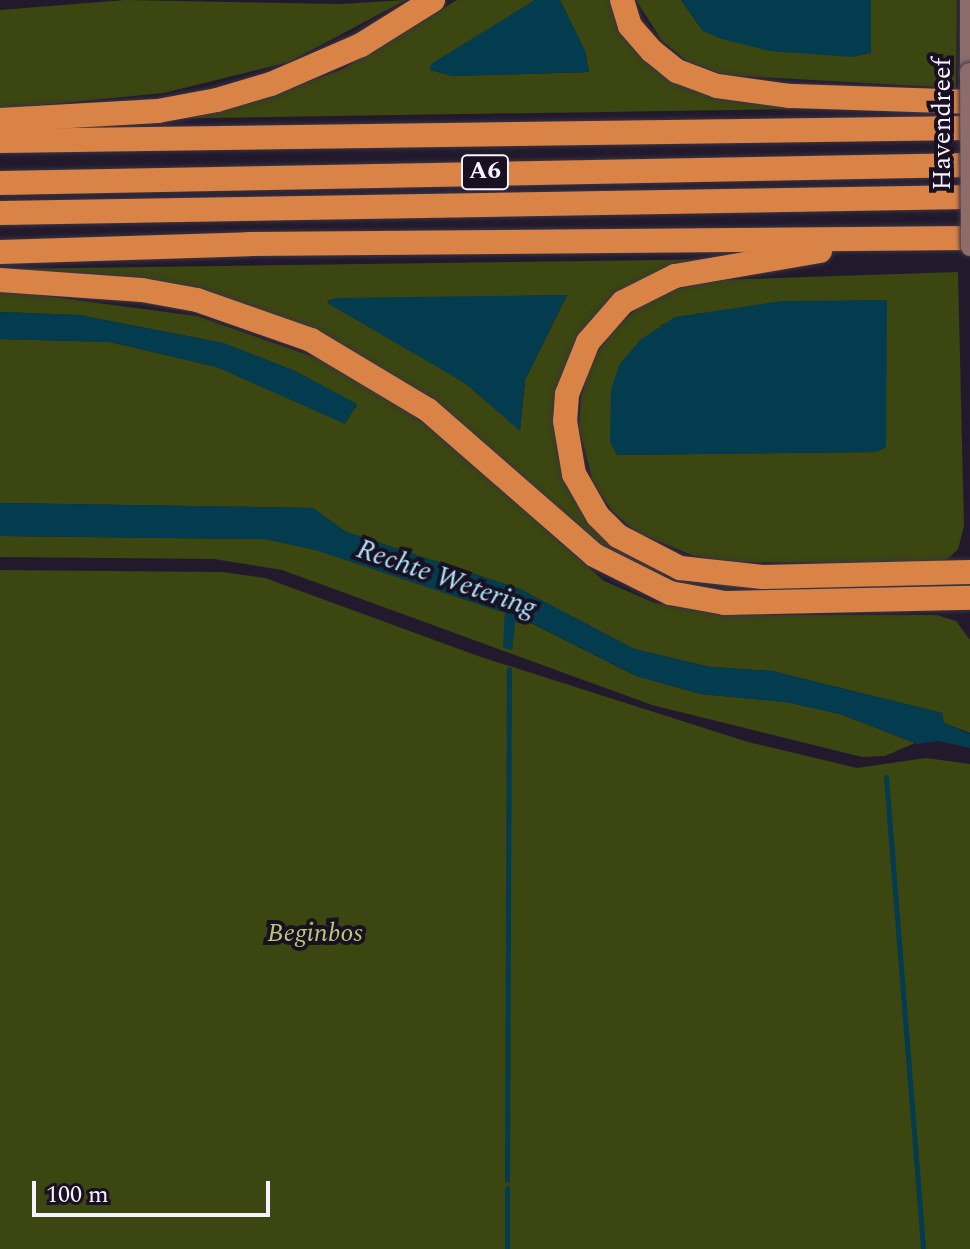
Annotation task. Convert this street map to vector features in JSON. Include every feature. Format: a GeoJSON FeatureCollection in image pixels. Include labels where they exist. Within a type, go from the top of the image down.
{"type":"FeatureCollection","features":[{"type":"Feature","properties":{"kind":"highway"},"geometry":{"type":"LineString","coordinates":[[0,120],[158,111],[217,100],[271,84],[361,45],[433,0]]}},
{"type":"Feature","properties":{"kind":"highway"},"geometry":{"type":"LineString","coordinates":[[622,0],[630,26],[652,51],[677,71],[717,86],[790,96],[970,102]]}},
{"type":"Feature","properties":{"kind":"highway","name":"A6"},"geometry":{"type":"LineString","coordinates":[[0,141],[970,128]]}},
{"type":"Feature","properties":{"kind":"highway","name":"A6"},"geometry":{"type":"LineString","coordinates":[[0,183],[970,165]]}},
{"type":"Feature","properties":{"kind":"highway","name":"A6"},"geometry":{"type":"LineString","coordinates":[[0,213],[970,197]]}},
{"type":"Feature","properties":{"kind":"highway"},"geometry":{"type":"LineString","coordinates":[[0,238],[249,244]]}},
{"type":"Feature","properties":{"kind":"highway"},"geometry":{"type":"LineString","coordinates":[[0,252],[249,244],[970,238]]}},
{"type":"Feature","properties":{"kind":"highway"},"geometry":{"type":"LineString","coordinates":[[889,239],[675,276],[623,302],[603,321],[575,368],[567,394],[567,448],[574,474],[598,516],[647,556],[680,568],[763,577],[970,572]]}},
{"type":"Feature","properties":{"kind":"highway"},"geometry":{"type":"LineString","coordinates":[[0,280],[142,290],[197,300],[311,340],[428,410],[594,555],[670,593],[725,603],[970,598]]}},
{"type":"Feature","properties":{"kind":"main road","name":"Havendreef"},"geometry":{"type":"LineString","coordinates":[[969,0],[970,247]]}},
{"type":"Feature","properties":{"kind":"green space"},"geometry":{"type":"Polygon","coordinates":[[[125,0],[341,4],[406,0],[289,62],[164,93],[0,109],[0,10],[125,0]]]}},
{"type":"Feature","properties":{"kind":"green space"},"geometry":{"type":"Polygon","coordinates":[[[457,0],[535,0],[430,70],[453,76],[589,72],[585,51],[560,0],[615,0],[659,67],[932,107],[136,119],[288,89],[341,70],[457,0]]]}},
{"type":"Feature","properties":{"kind":"green space"},"geometry":{"type":"Polygon","coordinates":[[[636,0],[681,0],[703,31],[770,51],[871,53],[871,0],[957,0],[956,88],[724,75],[687,61],[662,41],[636,0]]]}},
{"type":"Feature","properties":{"kind":"green space"},"geometry":{"type":"Polygon","coordinates":[[[732,259],[683,266],[575,350],[569,476],[656,565],[931,583],[932,590],[728,588],[652,570],[608,551],[523,484],[270,318],[0,269],[732,259]],[[567,295],[327,300],[465,383],[520,430],[525,380],[567,295]]]}},
{"type":"Feature","properties":{"kind":"green space"},"geometry":{"type":"Polygon","coordinates":[[[958,272],[964,526],[958,549],[949,558],[932,564],[734,562],[694,556],[636,532],[613,512],[593,483],[579,428],[581,398],[590,364],[612,331],[640,306],[675,289],[721,280],[958,272]],[[700,313],[661,325],[618,455],[876,452],[886,447],[700,313]]]}},
{"type":"Feature","properties":{"kind":"green space"},"geometry":{"type":"Polygon","coordinates":[[[0,290],[197,316],[328,362],[393,400],[443,438],[604,581],[655,603],[743,615],[937,615],[956,621],[970,640],[970,733],[944,723],[942,713],[772,671],[710,667],[634,649],[520,589],[346,532],[313,508],[0,503],[0,339],[110,342],[217,367],[345,423],[357,405],[295,371],[223,343],[79,315],[0,312],[0,290]]]}},
{"type":"Feature","properties":{"kind":"green space"},"geometry":{"type":"Polygon","coordinates":[[[0,536],[266,539],[316,550],[505,613],[504,648],[512,649],[515,615],[636,676],[701,694],[786,702],[840,714],[915,743],[885,756],[862,757],[652,705],[282,570],[214,559],[0,557],[0,536]]]}},
{"type":"Feature","properties":{"kind":"green space","name":"Beginbos"},"geometry":{"type":"Polygon","coordinates":[[[0,570],[222,572],[265,578],[478,656],[748,742],[857,768],[926,758],[970,764],[970,1249],[0,1249],[0,570]]]}},
{"type":"Feature","properties":{"kind":"water"},"geometry":{"type":"Polygon","coordinates":[[[535,0],[560,0],[585,51],[589,72],[453,76],[430,70],[431,64],[535,0]]]}},
{"type":"Feature","properties":{"kind":"water"},"geometry":{"type":"Polygon","coordinates":[[[681,0],[871,0],[871,53],[853,57],[770,51],[722,39],[703,31],[681,0]]]}},
{"type":"Feature","properties":{"kind":"water"},"geometry":{"type":"Polygon","coordinates":[[[567,295],[525,380],[520,431],[465,383],[327,303],[334,298],[567,295]]]}},
{"type":"Feature","properties":{"kind":"water"},"geometry":{"type":"Polygon","coordinates":[[[887,300],[886,447],[876,452],[617,455],[610,442],[611,389],[620,364],[640,340],[675,317],[782,301],[887,300]]]}},
{"type":"Feature","properties":{"kind":"water"},"geometry":{"type":"Polygon","coordinates":[[[0,312],[79,315],[223,343],[295,371],[357,404],[345,424],[217,367],[110,342],[0,339],[0,312]]]}},
{"type":"Feature","properties":{"kind":"water","name":"Rechte Wetering"},"geometry":{"type":"Polygon","coordinates":[[[0,503],[313,508],[346,532],[520,589],[634,649],[710,667],[772,671],[942,713],[944,723],[970,734],[970,748],[938,741],[918,744],[840,714],[786,702],[701,694],[636,676],[516,615],[512,650],[508,649],[503,647],[505,613],[316,550],[266,539],[0,536],[0,503]]]}},
{"type":"Feature","properties":{"kind":"waterway"},"geometry":{"type":"LineString","coordinates":[[507,1180],[509,669]]}},
{"type":"Feature","properties":{"kind":"waterway"},"geometry":{"type":"LineString","coordinates":[[886,777],[923,1249]]}},
{"type":"Feature","properties":{"kind":"waterway"},"geometry":{"type":"LineString","coordinates":[[507,1188],[507,1249]]}}]}
